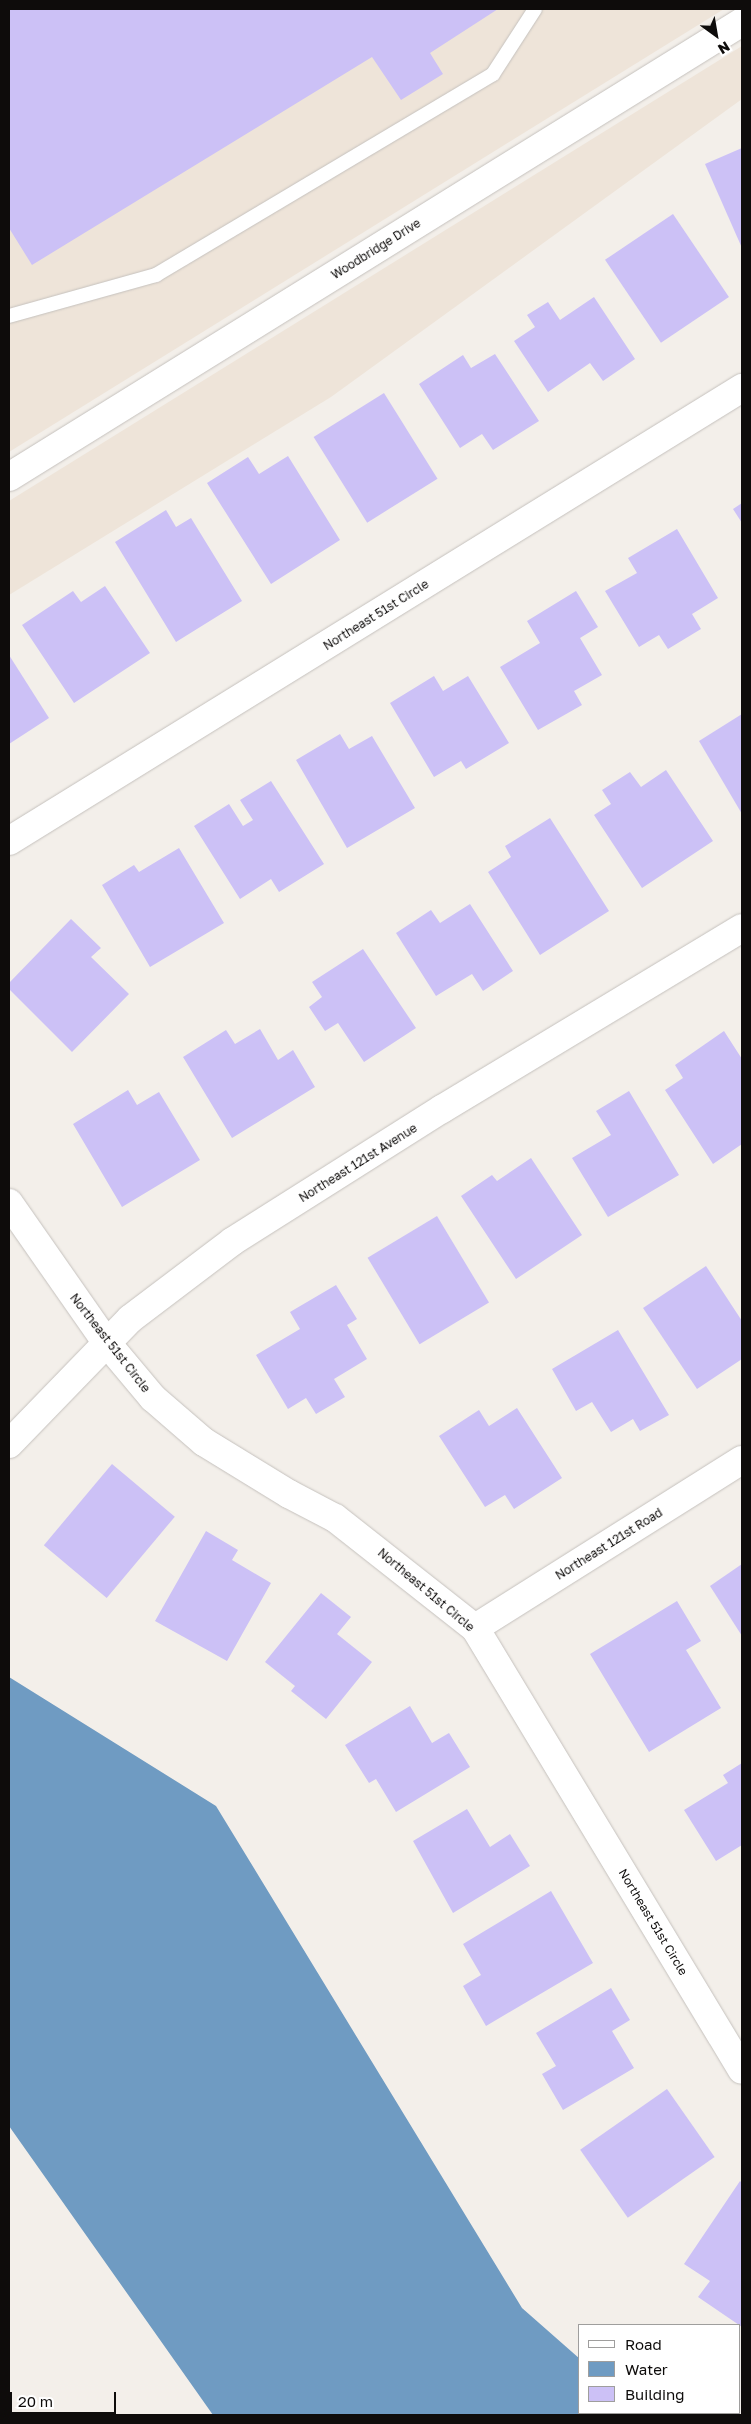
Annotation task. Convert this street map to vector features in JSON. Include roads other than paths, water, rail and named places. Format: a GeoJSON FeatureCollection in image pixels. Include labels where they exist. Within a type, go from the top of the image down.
{"type":"FeatureCollection","features":[{"type":"Feature","properties":{"kind":"street","name":"Woodbridge Drive"},"geometry":{"type":"LineString","coordinates":[[9,477],[742,22]]}},
{"type":"Feature","properties":{"kind":"street","name":"Northeast 51st Circle"},"geometry":{"type":"LineString","coordinates":[[9,841],[742,388]]}},
{"type":"Feature","properties":{"kind":"street","name":"Northeast 121st Avenue"},"geometry":{"type":"LineString","coordinates":[[9,1444],[130,1319],[233,1241],[442,1109],[742,928]]}},
{"type":"Feature","properties":{"kind":"street","name":"Northeast 51st Circle"},"geometry":{"type":"LineString","coordinates":[[9,1203],[106,1342],[153,1398],[204,1442],[282,1490],[335,1518],[475,1628],[742,2070]]}},
{"type":"Feature","properties":{"kind":"street","name":"Northeast 121st Road"},"geometry":{"type":"LineString","coordinates":[[475,1628],[742,1460]]}},
{"type":"Feature","properties":{"kind":"lane"},"geometry":{"type":"LineString","coordinates":[[9,316],[156,275],[493,74],[535,9]]}},
{"type":"Feature","properties":{"kind":"water"},"geometry":{"type":"Polygon","coordinates":[[[9,1677],[216,1806],[522,2308],[578,2357],[578,2414],[664,2415],[213,2415],[9,2126],[9,1677]]]}}]}
